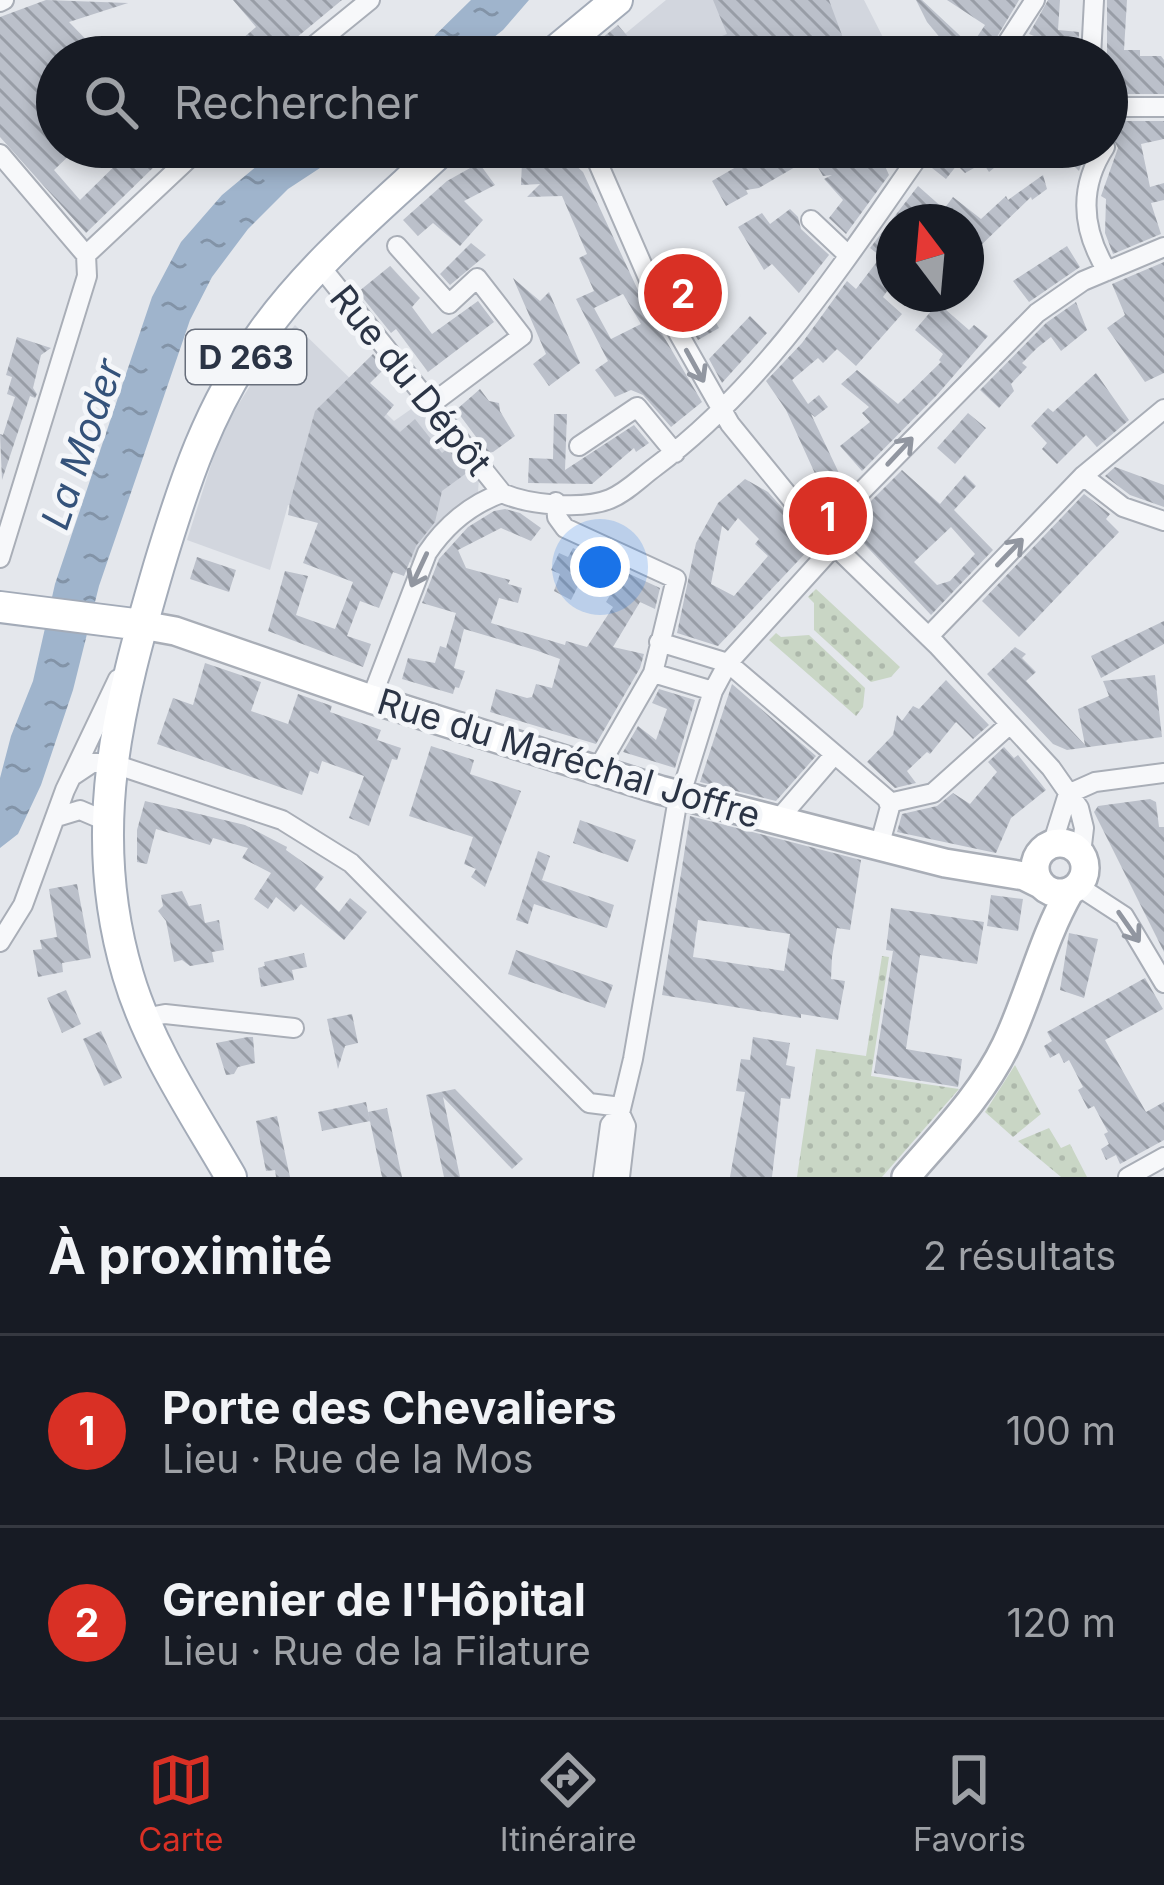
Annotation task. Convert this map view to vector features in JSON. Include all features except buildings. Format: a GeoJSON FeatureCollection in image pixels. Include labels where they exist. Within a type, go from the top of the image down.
{"type":"FeatureCollection","features":[{"type":"Feature","properties":{"kind":"main road"},"geometry":{"type":"LineString","coordinates":[[573,36],[617,0]]}},
{"type":"Feature","properties":{"kind":"main road","name":"D 263"},"geometry":{"type":"LineString","coordinates":[[142,625],[185,479],[215,407],[258,338],[320,266],[423,168]]}},
{"type":"Feature","properties":{"kind":"main road"},"geometry":{"type":"LineString","coordinates":[[14,608],[142,625],[131,656],[107,794],[105,832],[119,941],[144,1018],[231,1177]]}},
{"type":"Feature","properties":{"kind":"street"},"geometry":{"type":"LineString","coordinates":[[326,36],[370,0]]}},
{"type":"Feature","properties":{"kind":"street"},"geometry":{"type":"LineString","coordinates":[[1092,36],[1094,0]]}},
{"type":"Feature","properties":{"kind":"street"},"geometry":{"type":"LineString","coordinates":[[1009,36],[1028,2]]}},
{"type":"Feature","properties":{"kind":"street"},"geometry":{"type":"LineString","coordinates":[[1128,107],[1164,107]]}},
{"type":"Feature","properties":{"kind":"street"},"geometry":{"type":"LineString","coordinates":[[0,154],[86,255],[87,276],[0,558]]}},
{"type":"Feature","properties":{"kind":"street"},"geometry":{"type":"LineString","coordinates":[[86,255],[179,168]]}},
{"type":"Feature","properties":{"kind":"street"},"geometry":{"type":"LineString","coordinates":[[600,168],[652,287],[722,411],[810,523],[929,637],[1052,768],[1083,823],[1085,873],[1059,887]]}},
{"type":"Feature","properties":{"kind":"street"},"geometry":{"type":"LineString","coordinates":[[371,699],[427,553],[438,537],[463,515],[502,493],[556,502],[606,501],[675,453],[722,411],[913,168]]}},
{"type":"Feature","properties":{"kind":"street"},"geometry":{"type":"LineString","coordinates":[[1094,168],[1085,201],[1090,241],[1106,271]]}},
{"type":"Feature","properties":{"kind":"street"},"geometry":{"type":"LineString","coordinates":[[811,220],[848,255]]}},
{"type":"Feature","properties":{"kind":"street"},"geometry":{"type":"LineString","coordinates":[[397,246],[449,304]]}},
{"type":"Feature","properties":{"kind":"street"},"geometry":{"type":"LineString","coordinates":[[603,1177],[610,1125],[621,1110],[633,1060],[680,794],[712,691],[728,663],[835,545],[851,502],[1037,313],[1083,281],[1164,247]]}},
{"type":"Feature","properties":{"kind":"street"},"geometry":{"type":"LineString","coordinates":[[430,319],[494,261]]}},
{"type":"Feature","properties":{"kind":"street","name":"Rue du Dépôt"},"geometry":{"type":"LineString","coordinates":[[320,266],[502,493]]}},
{"type":"Feature","properties":{"kind":"street"},"geometry":{"type":"LineString","coordinates":[[430,405],[522,336],[477,278]]}},
{"type":"Feature","properties":{"kind":"street"},"geometry":{"type":"LineString","coordinates":[[579,446],[637,407],[675,453]]}},
{"type":"Feature","properties":{"kind":"street"},"geometry":{"type":"LineString","coordinates":[[929,637],[1083,476],[1164,409]]}},
{"type":"Feature","properties":{"kind":"street"},"geometry":{"type":"LineString","coordinates":[[1083,476],[1123,507],[1164,521]]}},
{"type":"Feature","properties":{"kind":"street"},"geometry":{"type":"LineString","coordinates":[[556,502],[558,520],[568,530],[676,579],[653,673],[597,770]]}},
{"type":"Feature","properties":{"kind":"street","name":"Rue du Maréchal Joffre"},"geometry":{"type":"LineString","coordinates":[[142,625],[680,794],[879,847],[1059,887]]}},
{"type":"Feature","properties":{"kind":"street"},"geometry":{"type":"LineString","coordinates":[[659,642],[728,663],[889,802]]}},
{"type":"Feature","properties":{"kind":"street"},"geometry":{"type":"LineString","coordinates":[[0,942],[18,917],[74,775],[131,656]]}},
{"type":"Feature","properties":{"kind":"street"},"geometry":{"type":"LineString","coordinates":[[653,673],[712,691]]}},
{"type":"Feature","properties":{"kind":"street"},"geometry":{"type":"LineString","coordinates":[[889,802],[933,793],[1010,724]]}},
{"type":"Feature","properties":{"kind":"street"},"geometry":{"type":"LineString","coordinates":[[777,821],[834,754]]}},
{"type":"Feature","properties":{"kind":"street"},"geometry":{"type":"LineString","coordinates":[[74,775],[92,763],[111,763],[282,820],[351,863],[589,1103],[621,1110]]}},
{"type":"Feature","properties":{"kind":"street"},"geometry":{"type":"LineString","coordinates":[[1164,773],[1095,782],[1068,794],[1036,872],[1124,916],[1164,982]]}},
{"type":"Feature","properties":{"kind":"street"},"geometry":{"type":"LineString","coordinates":[[879,847],[889,802]]}},
{"type":"Feature","properties":{"kind":"street"},"geometry":{"type":"LineString","coordinates":[[57,818],[70,810],[87,812],[101,819],[105,832]]}},
{"type":"Feature","properties":{"kind":"street"},"geometry":{"type":"LineString","coordinates":[[1001,874],[1026,865],[1046,850],[1068,845],[1081,854]]}},
{"type":"Feature","properties":{"kind":"street"},"geometry":{"type":"LineString","coordinates":[[906,1177],[992,1071],[1024,983],[1045,945],[1059,887]]}},
{"type":"Feature","properties":{"kind":"street"},"geometry":{"type":"LineString","coordinates":[[144,1018],[165,1014],[294,1028]]}},
{"type":"Feature","properties":{"kind":"street"},"geometry":{"type":"LineString","coordinates":[[620,1177],[626,1126],[621,1110]]}},
{"type":"Feature","properties":{"kind":"street"},"geometry":{"type":"LineString","coordinates":[[1128,1177],[1164,1157]]}},
{"type":"Feature","properties":{"kind":"shaded area"},"geometry":{"type":"Polygon","coordinates":[[[666,0],[864,0],[882,36],[622,36],[666,0]]]}},
{"type":"Feature","properties":{"kind":"shaded area"},"geometry":{"type":"Polygon","coordinates":[[[295,325],[394,421],[417,405],[479,478],[478,492],[445,520],[411,563],[350,519],[288,505],[270,570],[187,540],[219,440],[270,354],[295,325]]]}},
{"type":"Feature","properties":{"kind":"green space"},"geometry":{"type":"Polygon","coordinates":[[[816,589],[900,667],[891,677],[871,682],[814,630],[814,603],[808,597],[816,589]]]}},
{"type":"Feature","properties":{"kind":"green space"},"geometry":{"type":"Polygon","coordinates":[[[776,633],[781,637],[809,635],[865,688],[863,707],[856,716],[769,640],[776,633]]]}},
{"type":"Feature","properties":{"kind":"green space"},"geometry":{"type":"Polygon","coordinates":[[[882,956],[889,957],[871,1076],[959,1089],[882,1177],[797,1177],[816,1049],[866,1056],[882,956]]]}},
{"type":"Feature","properties":{"kind":"green space"},"geometry":{"type":"Polygon","coordinates":[[[1015,1065],[1041,1114],[1013,1137],[985,1112],[1015,1065]]]}},
{"type":"Feature","properties":{"kind":"green space"},"geometry":{"type":"Polygon","coordinates":[[[1049,1128],[1061,1148],[1070,1144],[1087,1177],[1061,1177],[1018,1141],[1049,1128]]]}},
{"type":"Feature","properties":{"kind":"water"},"geometry":{"type":"Polygon","coordinates":[[[471,0],[529,0],[495,36],[434,36],[471,0]]]}},
{"type":"Feature","properties":{"kind":"water"},"geometry":{"type":"Polygon","coordinates":[[[255,168],[320,168],[288,189],[248,229],[212,277],[190,320],[99,586],[73,690],[41,785],[18,834],[0,848],[0,778],[11,736],[33,681],[55,584],[152,297],[181,242],[222,195],[255,168]]]}},
{"type":"Feature","properties":{"kind":"place","name":"Grenier de l'Hôpital"},"geometry":{"type":"Point","coordinates":[683,293]}},
{"type":"Feature","properties":{"kind":"place","name":"Porte des Chevaliers"},"geometry":{"type":"Point","coordinates":[828,516]}},
{"type":"Feature","properties":{"kind":"water label","name":"La Moder"},"geometry":{"type":"Point","coordinates":[82,444]}}]}
